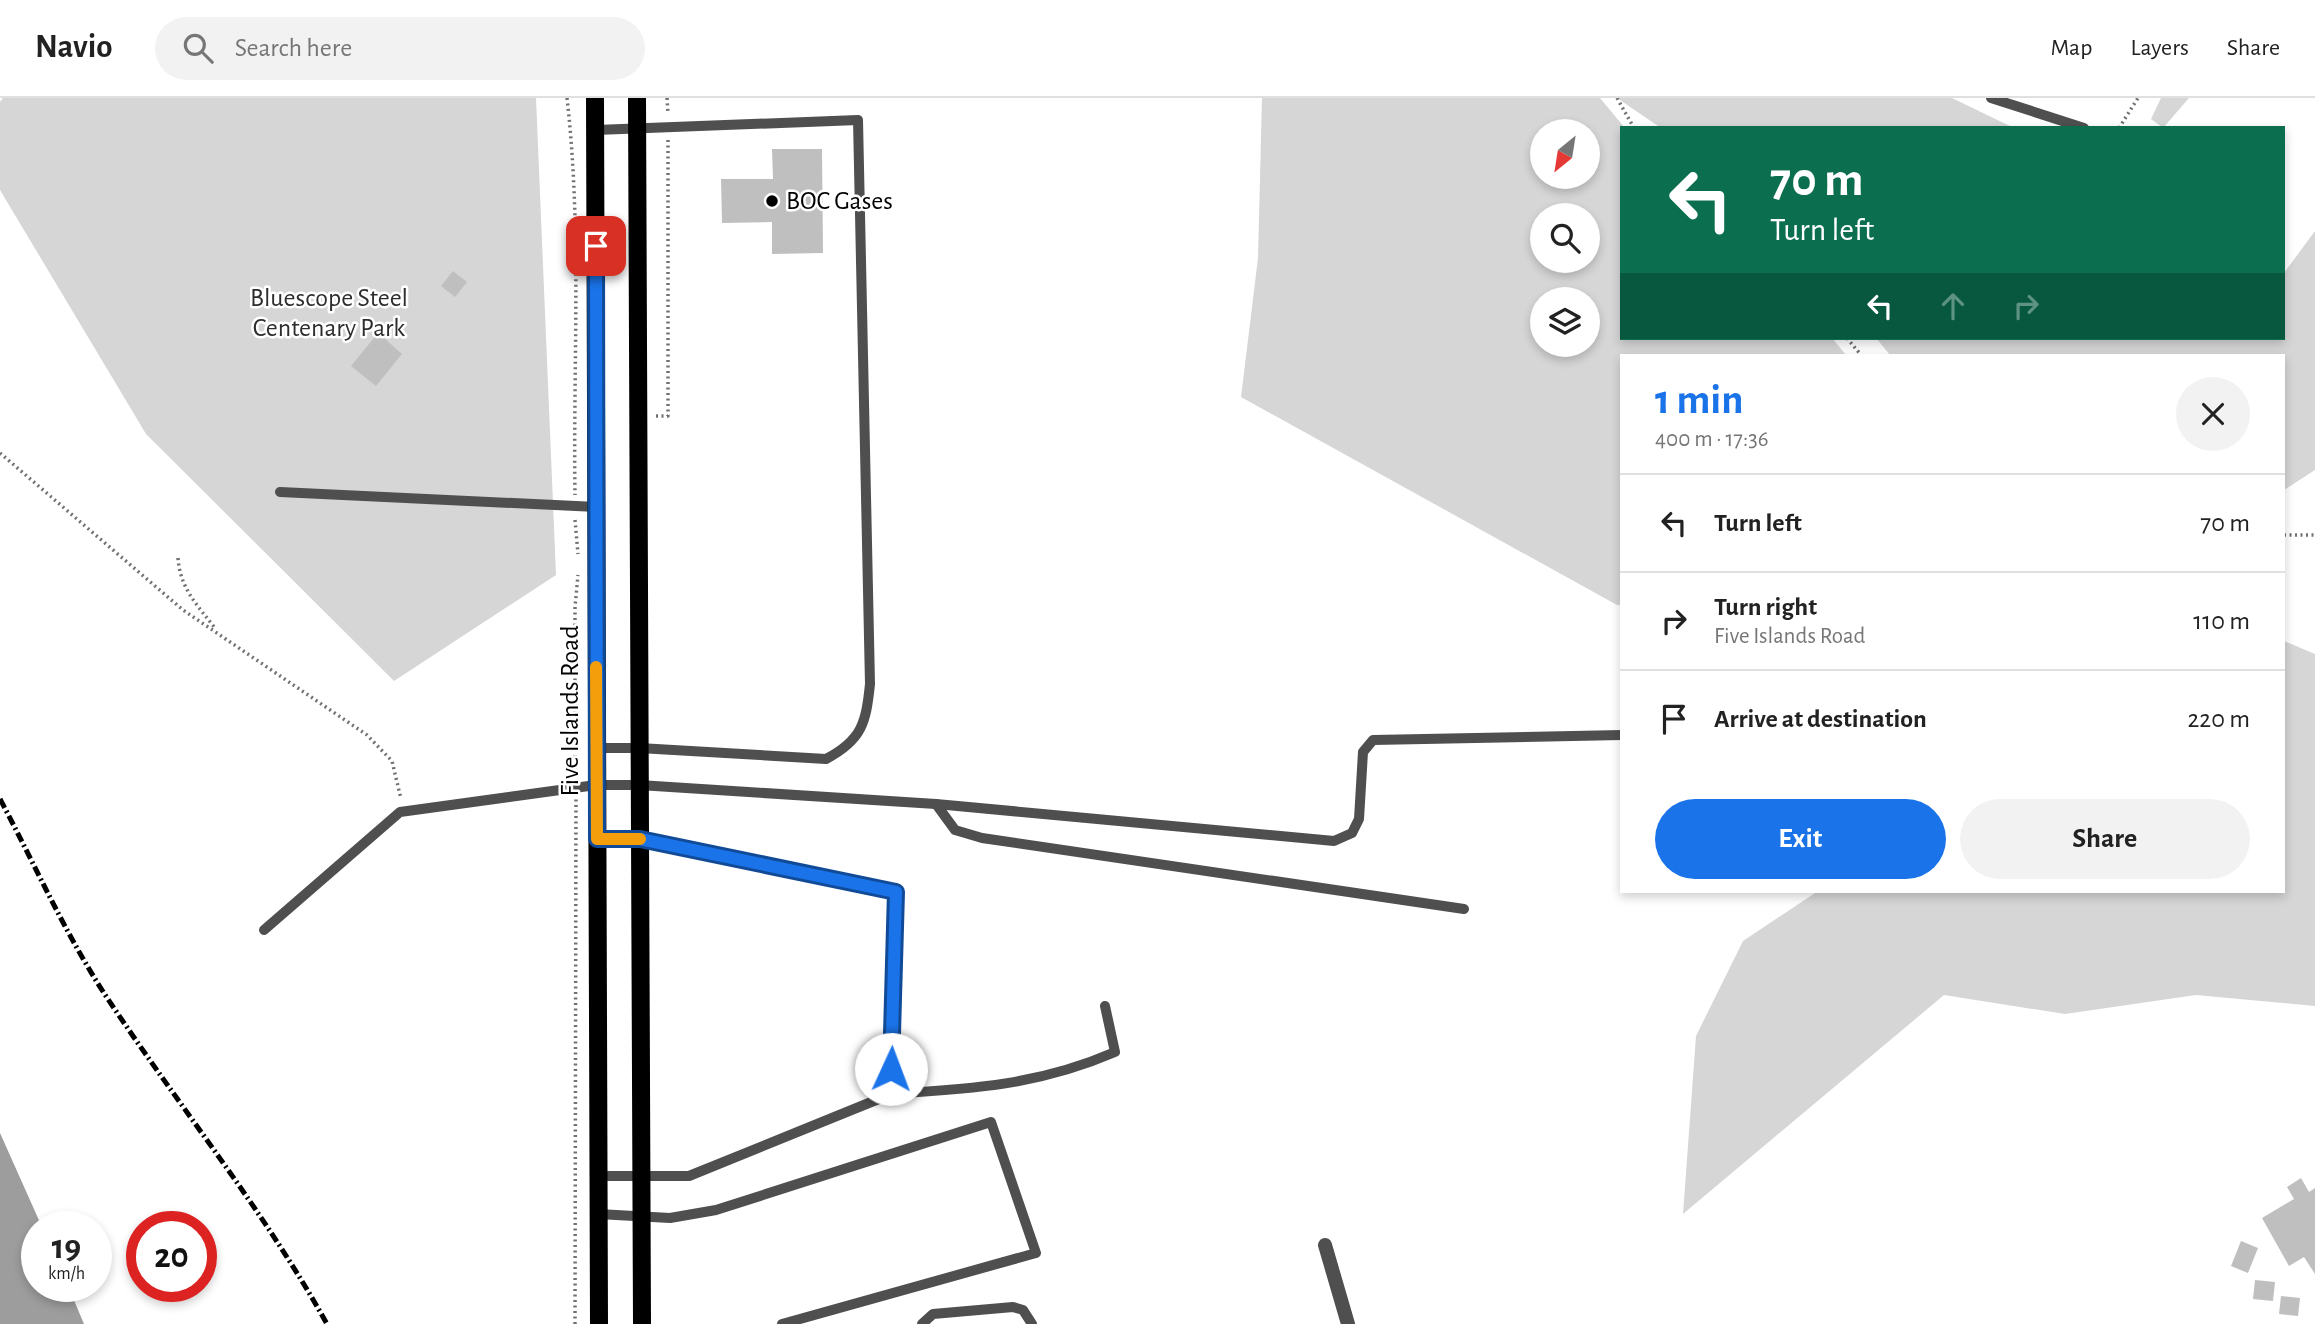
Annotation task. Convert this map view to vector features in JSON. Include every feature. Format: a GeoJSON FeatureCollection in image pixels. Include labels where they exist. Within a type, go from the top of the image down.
{"type":"FeatureCollection","features":[{"type":"Feature","properties":{"kind":"main road","name":"Five Islands Road"},"geometry":{"type":"LineString","coordinates":[[595,98],[599,1324]]}},
{"type":"Feature","properties":{"kind":"main road"},"geometry":{"type":"LineString","coordinates":[[637,98],[639,1177],[642,1324]]}},
{"type":"Feature","properties":{"kind":"street"},"geometry":{"type":"LineString","coordinates":[[1325,1245],[1348,1324]]}},
{"type":"Feature","properties":{"kind":"lane"},"geometry":{"type":"LineString","coordinates":[[1991,98],[2078,126]]}},
{"type":"Feature","properties":{"kind":"lane"},"geometry":{"type":"LineString","coordinates":[[596,130],[858,120],[870,684],[867,714],[858,735],[844,750],[826,759],[596,748]]}},
{"type":"Feature","properties":{"kind":"lane"},"geometry":{"type":"LineString","coordinates":[[280,492],[576,503],[597,507]]}},
{"type":"Feature","properties":{"kind":"lane"},"geometry":{"type":"LineString","coordinates":[[264,930],[400,812],[596,785],[639,785],[936,804],[1334,841],[1352,833],[1359,819],[1363,751],[1374,740],[1390,737],[1620,735]]}},
{"type":"Feature","properties":{"kind":"lane"},"geometry":{"type":"LineString","coordinates":[[936,804],[956,830],[982,838],[1464,909]]}},
{"type":"Feature","properties":{"kind":"lane"},"geometry":{"type":"LineString","coordinates":[[597,839],[640,839],[896,892],[891,1094]]}},
{"type":"Feature","properties":{"kind":"lane"},"geometry":{"type":"LineString","coordinates":[[598,1176],[689,1176],[891,1094],[982,1088],[1072,1070],[1115,1052],[1105,1006]]}},
{"type":"Feature","properties":{"kind":"lane"},"geometry":{"type":"LineString","coordinates":[[598,1214],[670,1218],[716,1210],[991,1122],[1036,1253],[782,1324]]}},
{"type":"Feature","properties":{"kind":"lane"},"geometry":{"type":"LineString","coordinates":[[922,1324],[933,1314],[1013,1307],[1023,1310],[1032,1324]]}},
{"type":"Feature","properties":{"kind":"path"},"geometry":{"type":"LineString","coordinates":[[567,98],[573,146],[575,231],[575,1324]]}},
{"type":"Feature","properties":{"kind":"path"},"geometry":{"type":"LineString","coordinates":[[654,416],[668,416],[667,98]]}},
{"type":"Feature","properties":{"kind":"path"},"geometry":{"type":"LineString","coordinates":[[1616,98],[1633,126]]}},
{"type":"Feature","properties":{"kind":"path"},"geometry":{"type":"LineString","coordinates":[[2120,126],[2138,98]]}},
{"type":"Feature","properties":{"kind":"path"},"geometry":{"type":"LineString","coordinates":[[1849,340],[1860,354]]}},
{"type":"Feature","properties":{"kind":"path"},"geometry":{"type":"LineString","coordinates":[[0,453],[183,610],[367,734],[393,761],[401,796],[400,812]]}},
{"type":"Feature","properties":{"kind":"path"},"geometry":{"type":"LineString","coordinates":[[2285,535],[2315,535]]}},
{"type":"Feature","properties":{"kind":"path"},"geometry":{"type":"LineString","coordinates":[[178,558],[179,576],[184,589],[219,632]]}},
{"type":"Feature","properties":{"kind":"green space","name":"Bluescope Steel Centenary Park"},"geometry":{"type":"Polygon","coordinates":[[[3,98],[536,98],[556,575],[394,681],[146,434],[0,190],[0,102],[3,98]]]}},
{"type":"Feature","properties":{"kind":"green space"},"geometry":{"type":"Polygon","coordinates":[[[1262,98],[1600,98],[1623,126],[1620,126],[1620,340],[1834,340],[1845,354],[1620,354],[1620,605],[1241,397],[1258,258],[1262,98]]]}},
{"type":"Feature","properties":{"kind":"green space"},"geometry":{"type":"Polygon","coordinates":[[[1617,98],[1952,98],[2010,126],[1658,126],[1617,98]]]}},
{"type":"Feature","properties":{"kind":"green space"},"geometry":{"type":"Polygon","coordinates":[[[2161,98],[2189,98],[2165,126],[2151,119],[2161,98]]]}},
{"type":"Feature","properties":{"kind":"green space"},"geometry":{"type":"Polygon","coordinates":[[[2315,231],[2315,470],[2285,489],[2285,354],[1889,354],[1878,340],[2285,340],[2285,272],[2315,231]]]}},
{"type":"Feature","properties":{"kind":"green space"},"geometry":{"type":"Polygon","coordinates":[[[2285,641],[2315,654],[2315,1006],[2196,995],[2065,1014],[1944,995],[1683,1214],[1696,1036],[1743,941],[1815,893],[2285,893],[2285,641]]]}},
{"type":"Feature","properties":{"kind":"shaded area"},"geometry":{"type":"Polygon","coordinates":[[[0,1133],[35,1211],[21,1211],[21,1302],[75,1302],[84,1324],[0,1324],[0,1133]]]}},
{"type":"Feature","properties":{"kind":"building","name":"BOC Gases"},"geometry":{"type":"Polygon","coordinates":[[[772,149],[822,149],[823,253],[772,254],[772,222],[722,223],[721,179],[773,179],[772,149]]]}},
{"type":"Feature","properties":{"kind":"building"},"geometry":{"type":"Polygon","coordinates":[[[453,271],[467,282],[455,297],[441,286],[453,271]]]}},
{"type":"Feature","properties":{"kind":"building"},"geometry":{"type":"Polygon","coordinates":[[[378,333],[402,354],[376,386],[351,366],[378,333]]]}},
{"type":"Feature","properties":{"kind":"building"},"geometry":{"type":"Polygon","coordinates":[[[2301,1178],[2309,1192],[2315,1188],[2315,1274],[2304,1257],[2289,1266],[2262,1218],[2294,1199],[2287,1187],[2301,1178]]]}},
{"type":"Feature","properties":{"kind":"building"},"geometry":{"type":"Polygon","coordinates":[[[2241,1241],[2258,1248],[2248,1273],[2231,1266],[2241,1241]]]}},
{"type":"Feature","properties":{"kind":"building"},"geometry":{"type":"Polygon","coordinates":[[[2255,1280],[2275,1282],[2273,1301],[2253,1299],[2255,1280]]]}},
{"type":"Feature","properties":{"kind":"building"},"geometry":{"type":"Polygon","coordinates":[[[2281,1296],[2300,1298],[2298,1316],[2279,1314],[2281,1296]]]}},
{"type":"Feature","properties":{"kind":"railway"},"geometry":{"type":"LineString","coordinates":[[0,799],[62,920],[102,990],[275,1238],[327,1324]]}},
{"type":"Feature","properties":{"kind":"slow traffic"},"geometry":{"type":"LineString","coordinates":[[596,667],[597,839],[640,839]]}},
{"type":"Feature","properties":{"kind":"place","name":"BOC Gases"},"geometry":{"type":"Point","coordinates":[772,201]}},
{"type":"Feature","properties":{"kind":"route"},"geometry":{"type":"LineString","coordinates":[[596,246],[594,339],[597,839],[640,839],[896,892],[891,1069]]}}]}
